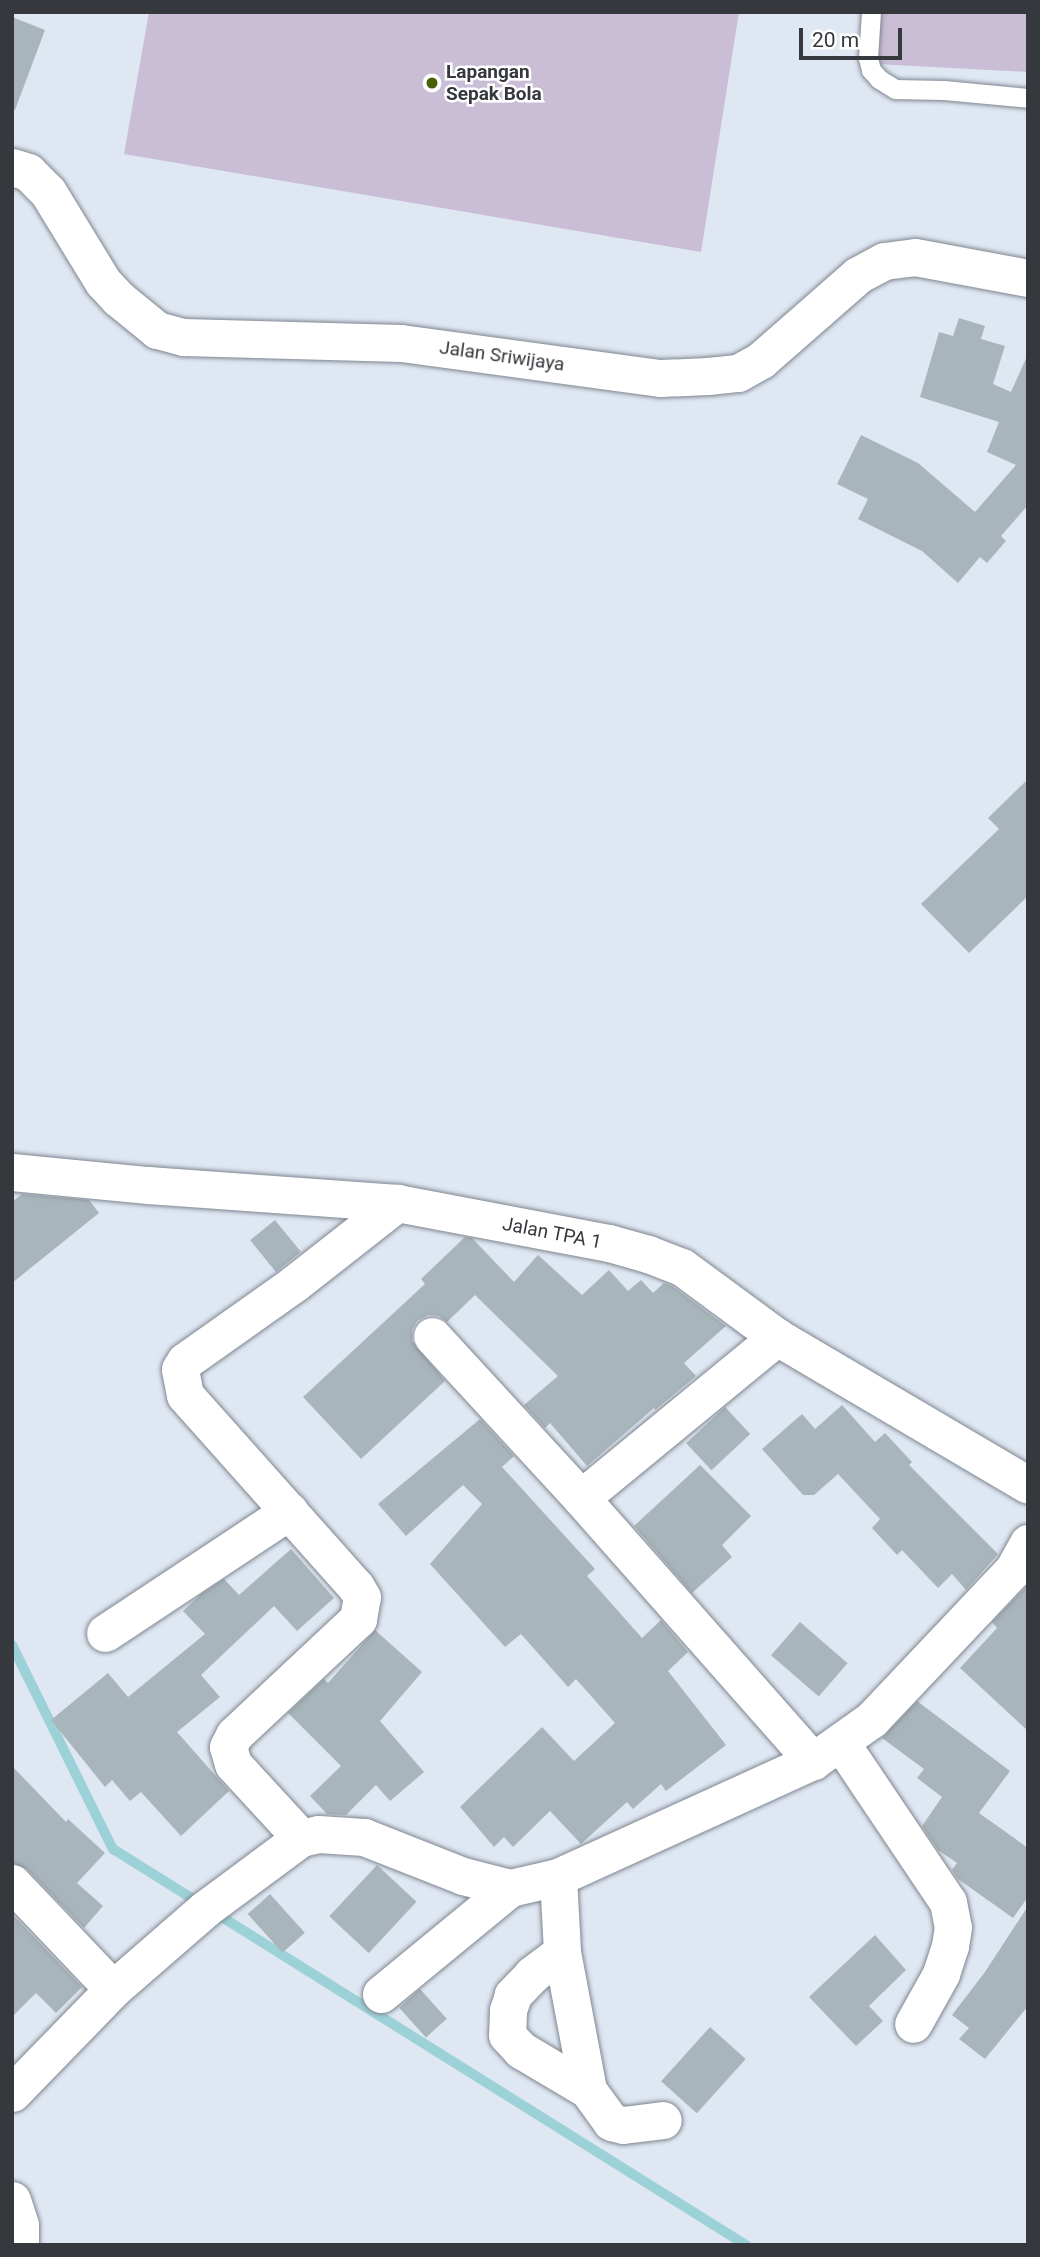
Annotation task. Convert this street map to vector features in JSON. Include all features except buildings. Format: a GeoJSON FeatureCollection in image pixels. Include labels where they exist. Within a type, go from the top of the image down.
{"type":"FeatureCollection","features":[{"type":"Feature","properties":{"kind":"street","name":"Jalan Sriwijaya"},"geometry":{"type":"LineString","coordinates":[[12,167],[27,172],[48,192],[103,282],[119,299],[158,330],[184,337],[401,343],[660,378],[708,376],[737,373],[761,360],[850,282],[884,261],[915,257],[1028,278]]}},
{"type":"Feature","properties":{"kind":"street","name":"Jalan TPA 1"},"geometry":{"type":"LineString","coordinates":[[21,1180],[397,1203],[609,1243],[648,1254],[682,1267],[777,1337],[1028,1485]]}},
{"type":"Feature","properties":{"kind":"street"},"geometry":{"type":"LineString","coordinates":[[301,1838],[240,1773],[233,1764],[228,1747],[234,1735],[358,1619],[362,1597],[185,1395],[180,1369],[185,1361],[295,1283],[397,1203]]}},
{"type":"Feature","properties":{"kind":"street"},"geometry":{"type":"LineString","coordinates":[[432,1336],[581,1498],[827,1752],[947,1902],[953,1927],[950,1946],[942,1973],[913,2024]]}},
{"type":"Feature","properties":{"kind":"street"},"geometry":{"type":"LineString","coordinates":[[581,1498],[777,1337]]}},
{"type":"Feature","properties":{"kind":"street"},"geometry":{"type":"LineString","coordinates":[[105,1633],[289,1511]]}},
{"type":"Feature","properties":{"kind":"street"},"geometry":{"type":"LineString","coordinates":[[381,1994],[510,1888],[558,1877],[827,1752],[872,1719],[1006,1577],[1028,1544]]}},
{"type":"Feature","properties":{"kind":"street"},"geometry":{"type":"LineString","coordinates":[[16,2081],[113,1989],[202,1912],[301,1838],[318,1834],[364,1837],[463,1876],[510,1888]]}},
{"type":"Feature","properties":{"kind":"street"},"geometry":{"type":"LineString","coordinates":[[558,1877],[562,1952],[589,2090],[611,2122],[623,2125],[663,2120]]}},
{"type":"Feature","properties":{"kind":"street"},"geometry":{"type":"LineString","coordinates":[[12,1883],[113,1989]]}},
{"type":"Feature","properties":{"kind":"street"},"geometry":{"type":"LineString","coordinates":[[562,1952],[532,1975],[513,1995],[508,2010],[508,2035],[521,2050],[589,2090]]}},
{"type":"Feature","properties":{"kind":"street"},"geometry":{"type":"LineString","coordinates":[[12,2200],[20,2225],[20,2245]]}},
{"type":"Feature","properties":{"kind":"lane"},"geometry":{"type":"LineString","coordinates":[[871,12],[868,58],[871,70],[895,89],[944,90],[1028,98]]}},
{"type":"Feature","properties":{"kind":"shaded area","name":"Lapangan Sepak Bola"},"geometry":{"type":"Polygon","coordinates":[[[149,12],[739,12],[701,252],[124,154],[149,12]]]}},
{"type":"Feature","properties":{"kind":"shaded area"},"geometry":{"type":"Polygon","coordinates":[[[880,12],[1028,12],[1028,72],[876,64],[880,12]]]}},
{"type":"Feature","properties":{"kind":"waterway"},"geometry":{"type":"LineString","coordinates":[[12,1645],[113,1849],[746,2245]]}},
{"type":"Feature","properties":{"kind":"place","name":"Lapangan Sepak Bola"},"geometry":{"type":"Point","coordinates":[432,83]}}]}
